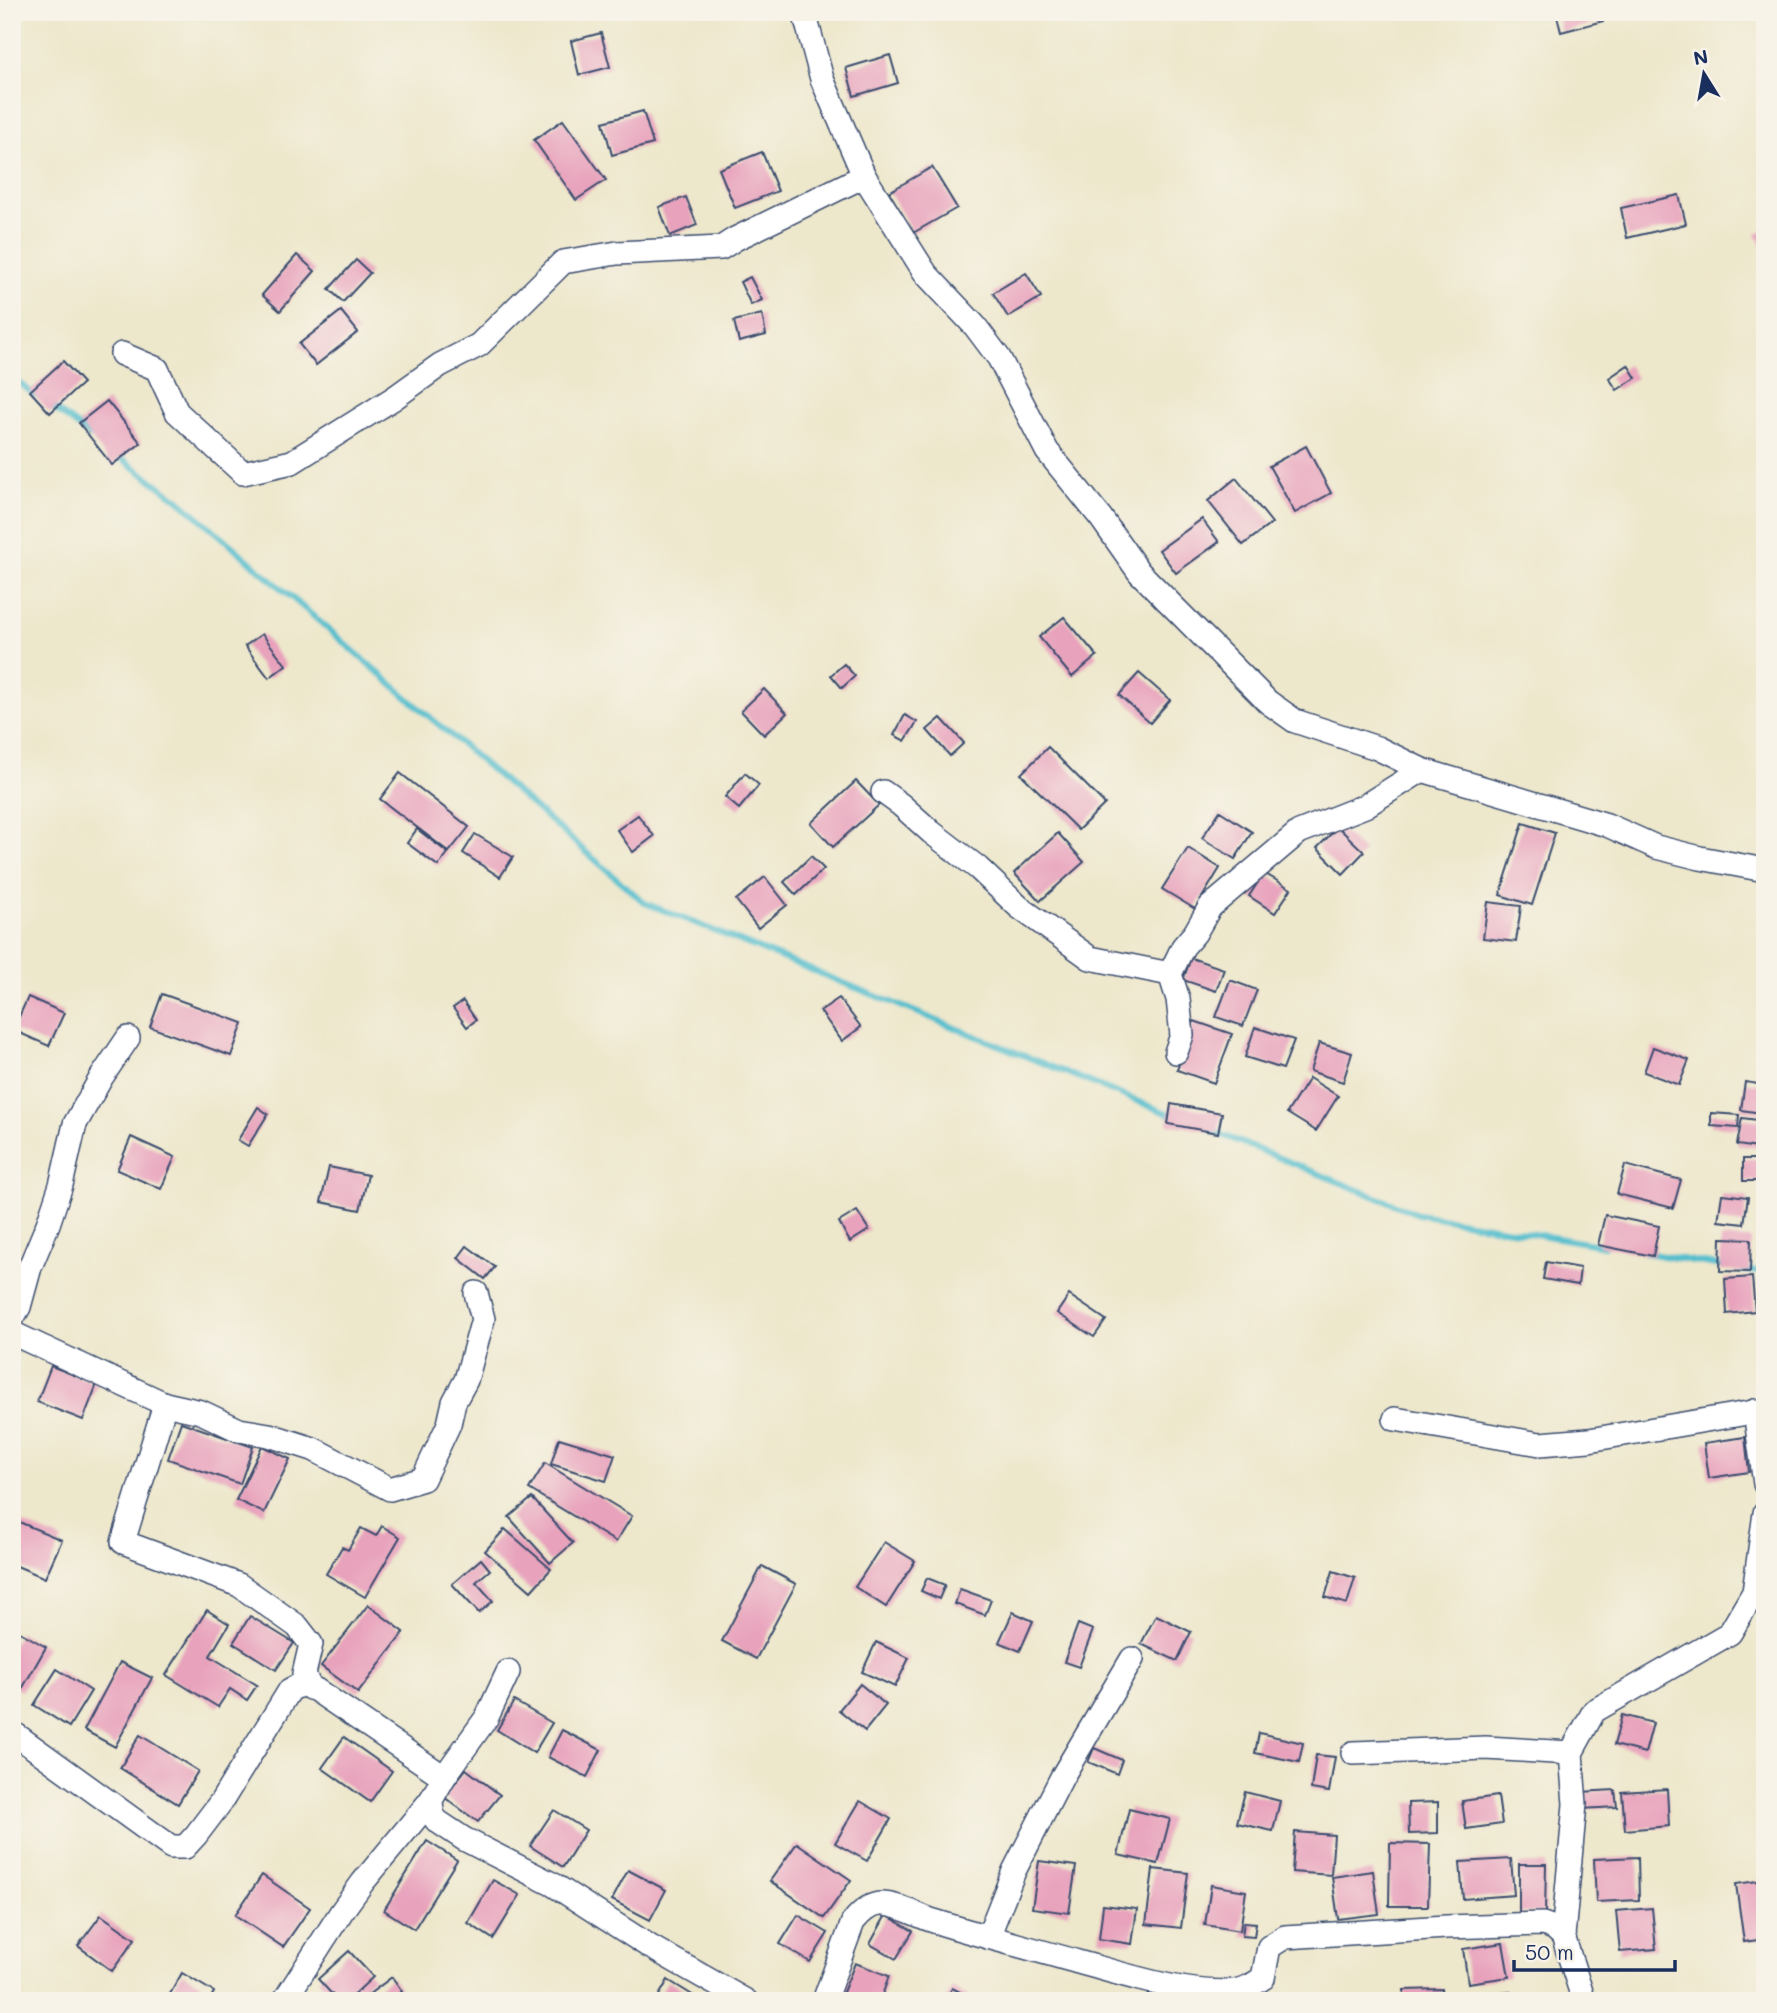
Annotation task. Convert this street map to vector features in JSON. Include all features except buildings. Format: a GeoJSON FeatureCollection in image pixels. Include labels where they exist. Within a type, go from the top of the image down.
{"type":"FeatureCollection","features":[{"type":"Feature","properties":{"kind":"street"},"geometry":{"type":"LineString","coordinates":[[804,12],[822,79],[864,176],[926,274],[975,326],[999,358],[1047,451],[1101,518],[1139,572],[1259,693],[1295,721],[1377,748],[1422,770],[1607,825],[1656,847],[1765,870]]}},
{"type":"Feature","properties":{"kind":"street"},"geometry":{"type":"LineString","coordinates":[[122,354],[157,369],[177,412],[243,473],[292,463],[382,406],[440,365],[479,345],[563,262],[617,253],[721,248],[864,176]]}},
{"type":"Feature","properties":{"kind":"street"},"geometry":{"type":"LineString","coordinates":[[1176,1052],[1182,1035],[1178,999],[1170,975],[1183,947],[1210,908],[1299,832],[1366,806],[1422,770]]}},
{"type":"Feature","properties":{"kind":"street"},"geometry":{"type":"LineString","coordinates":[[883,792],[978,868],[1019,907],[1090,958],[1170,975]]}},
{"type":"Feature","properties":{"kind":"street"},"geometry":{"type":"LineString","coordinates":[[12,1319],[19,1307],[30,1267],[61,1185],[75,1124],[128,1038]]}},
{"type":"Feature","properties":{"kind":"street"},"geometry":{"type":"LineString","coordinates":[[12,1333],[165,1404],[201,1412],[239,1430],[269,1435],[313,1449],[390,1489],[423,1479],[449,1424],[454,1402],[466,1380],[483,1319],[476,1293]]}},
{"type":"Feature","properties":{"kind":"street"},"geometry":{"type":"LineString","coordinates":[[165,1404],[123,1542],[239,1585],[297,1626],[311,1644],[304,1674],[310,1688]]}},
{"type":"Feature","properties":{"kind":"street"},"geometry":{"type":"LineString","coordinates":[[1395,1419],[1540,1444],[1589,1440],[1760,1410],[1765,1484]]}},
{"type":"Feature","properties":{"kind":"street"},"geometry":{"type":"LineString","coordinates":[[1584,2001],[1563,1936],[1575,1804],[1571,1753],[1594,1710],[1730,1633],[1754,1592],[1765,1513]]}},
{"type":"Feature","properties":{"kind":"street"},"geometry":{"type":"LineString","coordinates":[[988,1937],[1014,1871],[1062,1777],[1132,1659]]}},
{"type":"Feature","properties":{"kind":"street"},"geometry":{"type":"LineString","coordinates":[[284,2001],[342,1911],[431,1800],[444,1777],[488,1717],[508,1672]]}},
{"type":"Feature","properties":{"kind":"street"},"geometry":{"type":"LineString","coordinates":[[12,1732],[171,1847],[185,1847],[197,1835],[221,1802],[290,1690],[302,1684],[444,1777]]}},
{"type":"Feature","properties":{"kind":"street"},"geometry":{"type":"LineString","coordinates":[[1353,1753],[1486,1748],[1571,1753]]}},
{"type":"Feature","properties":{"kind":"street"},"geometry":{"type":"LineString","coordinates":[[431,1800],[432,1814],[449,1830],[554,1885],[649,1946],[746,2001]]}},
{"type":"Feature","properties":{"kind":"street"},"geometry":{"type":"LineString","coordinates":[[824,2001],[853,1922],[860,1913],[881,1903],[988,1937],[1138,1979],[1207,1992],[1246,1995],[1263,1978],[1269,1947],[1285,1937],[1544,1924],[1563,1936]]}},
{"type":"Feature","properties":{"kind":"waterway"},"geometry":{"type":"LineString","coordinates":[[12,378],[35,395]]}},
{"type":"Feature","properties":{"kind":"waterway"},"geometry":{"type":"LineString","coordinates":[[49,405],[91,436]]}},
{"type":"Feature","properties":{"kind":"waterway"},"geometry":{"type":"LineString","coordinates":[[117,455],[180,501],[645,903],[1174,1116]]}},
{"type":"Feature","properties":{"kind":"waterway"},"geometry":{"type":"LineString","coordinates":[[1210,1130],[1418,1214],[1604,1246]]}},
{"type":"Feature","properties":{"kind":"waterway"},"geometry":{"type":"LineString","coordinates":[[1646,1253],[1728,1267]]}},
{"type":"Feature","properties":{"kind":"waterway"},"geometry":{"type":"LineString","coordinates":[[1743,1270],[1765,1273]]}}]}
